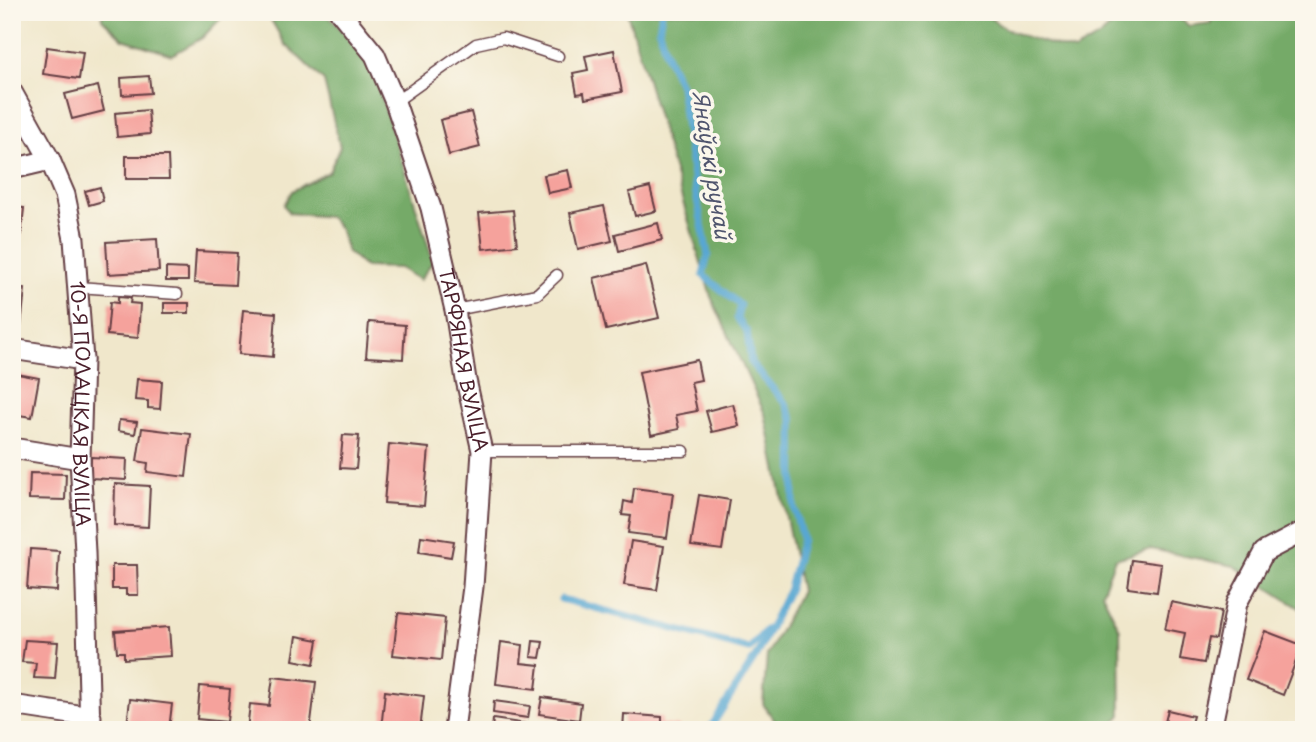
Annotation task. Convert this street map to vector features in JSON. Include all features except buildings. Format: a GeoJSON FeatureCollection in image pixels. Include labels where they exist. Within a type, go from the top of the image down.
{"type":"FeatureCollection","features":[{"type":"Feature","properties":{"kind":"street","name":"ТАРФЯНАЯ ВУЛІЦА"},"geometry":{"type":"LineString","coordinates":[[340,12],[375,55],[395,102],[430,208],[455,310],[466,380],[482,451],[473,586],[454,730]]}},
{"type":"Feature","properties":{"kind":"street","name":"10-Я ПОЛАЦКАЯ ВУЛІЦА"},"geometry":{"type":"LineString","coordinates":[[12,92],[50,160],[65,195],[74,239],[83,360],[80,459],[91,723]]}},
{"type":"Feature","properties":{"kind":"street"},"geometry":{"type":"LineString","coordinates":[[12,169],[50,160]]}},
{"type":"Feature","properties":{"kind":"street"},"geometry":{"type":"LineString","coordinates":[[12,349],[83,360]]}},
{"type":"Feature","properties":{"kind":"street"},"geometry":{"type":"LineString","coordinates":[[12,448],[80,459]]}},
{"type":"Feature","properties":{"kind":"street"},"geometry":{"type":"LineString","coordinates":[[1212,730],[1237,603],[1264,552],[1304,531]]}},
{"type":"Feature","properties":{"kind":"street"},"geometry":{"type":"LineString","coordinates":[[12,705],[91,723]]}},
{"type":"Feature","properties":{"kind":"lane"},"geometry":{"type":"LineString","coordinates":[[395,102],[476,44],[503,38],[558,56]]}},
{"type":"Feature","properties":{"kind":"lane"},"geometry":{"type":"LineString","coordinates":[[455,310],[537,294],[557,275]]}},
{"type":"Feature","properties":{"kind":"lane"},"geometry":{"type":"LineString","coordinates":[[78,287],[177,294]]}},
{"type":"Feature","properties":{"kind":"lane"},"geometry":{"type":"LineString","coordinates":[[482,451],[684,451]]}},
{"type":"Feature","properties":{"kind":"green space"},"geometry":{"type":"Polygon","coordinates":[[[102,12],[227,12],[202,38],[172,55],[123,39],[102,19],[102,12]]]}},
{"type":"Feature","properties":{"kind":"green space"},"geometry":{"type":"Polygon","coordinates":[[[259,12],[323,12],[334,21],[373,70],[433,261],[420,280],[399,268],[365,267],[347,252],[340,229],[329,217],[289,213],[284,205],[292,191],[329,172],[340,147],[324,81],[285,44],[267,13],[259,12]]]}},
{"type":"Feature","properties":{"kind":"green space"},"geometry":{"type":"Polygon","coordinates":[[[627,12],[986,12],[993,20],[1013,32],[1074,51],[1100,36],[1127,12],[1172,12],[1189,26],[1211,23],[1211,12],[1304,12],[1304,611],[1234,566],[1151,549],[1115,559],[1102,593],[1120,630],[1121,715],[1108,730],[781,730],[763,704],[767,655],[801,591],[765,414],[711,297],[627,12]]]}},
{"type":"Feature","properties":{"kind":"waterway","name":"Янаўскі ручай"},"geometry":{"type":"LineString","coordinates":[[662,12],[659,30],[667,57],[680,85],[694,184],[708,255],[703,275],[740,305],[737,318],[747,332],[751,363],[786,404],[793,420],[794,507],[802,539],[789,589],[756,656],[709,730]]}},
{"type":"Feature","properties":{"kind":"waterway"},"geometry":{"type":"LineString","coordinates":[[561,599],[749,649],[766,630]]}}]}
